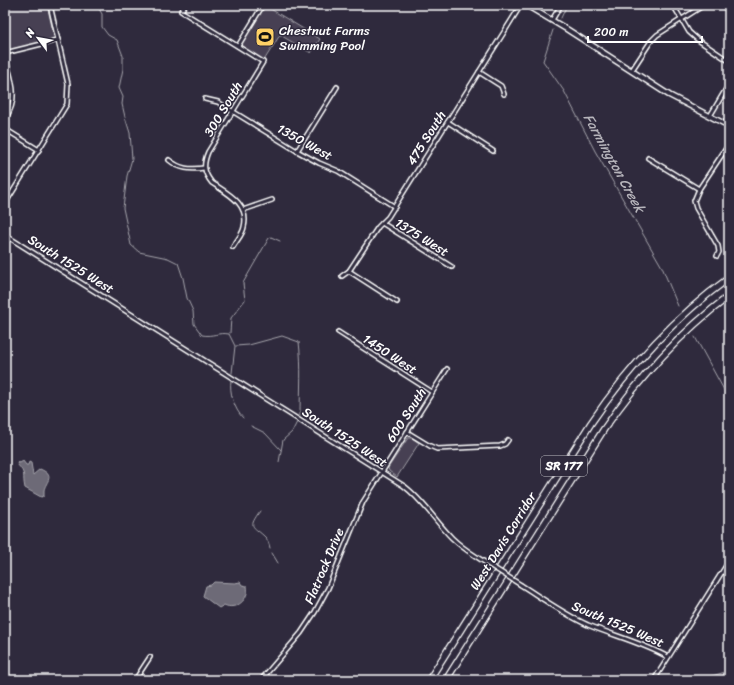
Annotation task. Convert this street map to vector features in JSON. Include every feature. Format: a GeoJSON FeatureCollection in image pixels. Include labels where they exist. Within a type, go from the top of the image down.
{"type":"FeatureCollection","features":[{"type":"Feature","properties":{"kind":"highway","name":"West Davis Corridor"},"geometry":{"type":"LineString","coordinates":[[429,680],[612,392],[633,366],[663,334],[697,303],[729,278]]}},
{"type":"Feature","properties":{"kind":"highway","name":"West Davis Corridor"},"geometry":{"type":"LineString","coordinates":[[446,680],[604,429],[623,402],[649,370],[674,344],[705,314],[729,296]]}},
{"type":"Feature","properties":{"kind":"street"},"geometry":{"type":"LineString","coordinates":[[5,6],[9,5]]}},
{"type":"Feature","properties":{"kind":"street"},"geometry":{"type":"LineString","coordinates":[[5,204],[67,104],[68,84],[50,5]]}},
{"type":"Feature","properties":{"kind":"street"},"geometry":{"type":"LineString","coordinates":[[185,5],[181,11],[238,46],[263,5]]}},
{"type":"Feature","properties":{"kind":"street","name":"475 South"},"geometry":{"type":"LineString","coordinates":[[342,276],[349,271],[374,231],[388,217],[395,207],[521,5]]}},
{"type":"Feature","properties":{"kind":"street"},"geometry":{"type":"LineString","coordinates":[[526,5],[632,70],[669,95],[729,126]]}},
{"type":"Feature","properties":{"kind":"street"},"geometry":{"type":"LineString","coordinates":[[552,20],[561,5]]}},
{"type":"Feature","properties":{"kind":"street"},"geometry":{"type":"LineString","coordinates":[[673,5],[689,32],[729,61]]}},
{"type":"Feature","properties":{"kind":"street"},"geometry":{"type":"LineString","coordinates":[[632,70],[651,41],[667,28],[704,5]]}},
{"type":"Feature","properties":{"kind":"street"},"geometry":{"type":"LineString","coordinates":[[5,119],[13,104],[14,96],[5,54],[58,40]]}},
{"type":"Feature","properties":{"kind":"street","name":"300 South"},"geometry":{"type":"LineString","coordinates":[[204,168],[208,152],[263,62],[238,46]]}},
{"type":"Feature","properties":{"kind":"street"},"geometry":{"type":"LineString","coordinates":[[479,72],[501,86],[504,94]]}},
{"type":"Feature","properties":{"kind":"street"},"geometry":{"type":"LineString","coordinates":[[710,116],[729,84]]}},
{"type":"Feature","properties":{"kind":"street"},"geometry":{"type":"LineString","coordinates":[[296,150],[337,87]]}},
{"type":"Feature","properties":{"kind":"street","name":"1350 West"},"geometry":{"type":"LineString","coordinates":[[205,99],[218,102],[296,150],[319,163],[338,171],[395,207]]}},
{"type":"Feature","properties":{"kind":"street"},"geometry":{"type":"LineString","coordinates":[[448,122],[493,151]]}},
{"type":"Feature","properties":{"kind":"street"},"geometry":{"type":"LineString","coordinates":[[5,129],[39,150]]}},
{"type":"Feature","properties":{"kind":"street"},"geometry":{"type":"LineString","coordinates":[[717,256],[719,252],[718,246],[696,208],[694,201],[699,188],[729,144]]}},
{"type":"Feature","properties":{"kind":"street"},"geometry":{"type":"LineString","coordinates":[[648,158],[699,188]]}},
{"type":"Feature","properties":{"kind":"street"},"geometry":{"type":"LineString","coordinates":[[169,160],[181,168],[204,168],[212,182],[233,197],[243,210],[245,216],[244,228],[233,246]]}},
{"type":"Feature","properties":{"kind":"street"},"geometry":{"type":"LineString","coordinates":[[243,210],[272,200]]}},
{"type":"Feature","properties":{"kind":"street","name":"1375 West"},"geometry":{"type":"LineString","coordinates":[[382,223],[452,267]]}},
{"type":"Feature","properties":{"kind":"street","name":"South 1525 West"},"geometry":{"type":"LineString","coordinates":[[5,235],[382,472],[413,494],[459,545],[486,563],[580,621],[644,645],[668,657]]}},
{"type":"Feature","properties":{"kind":"street"},"geometry":{"type":"LineString","coordinates":[[349,271],[397,302]]}},
{"type":"Feature","properties":{"kind":"street","name":"1450 West"},"geometry":{"type":"LineString","coordinates":[[338,332],[432,392]]}},
{"type":"Feature","properties":{"kind":"street","name":"600 South"},"geometry":{"type":"LineString","coordinates":[[382,472],[447,369]]}},
{"type":"Feature","properties":{"kind":"street"},"geometry":{"type":"LineString","coordinates":[[407,432],[430,446],[440,450],[500,446],[505,444],[508,440]]}},
{"type":"Feature","properties":{"kind":"street","name":"Flatrock Drive"},"geometry":{"type":"LineString","coordinates":[[260,680],[301,633],[316,612],[328,588],[360,508],[382,472]]}},
{"type":"Feature","properties":{"kind":"street"},"geometry":{"type":"LineString","coordinates":[[654,680],[729,561]]}},
{"type":"Feature","properties":{"kind":"street"},"geometry":{"type":"LineString","coordinates":[[135,680],[150,657]]}},
{"type":"Feature","properties":{"kind":"shaded area"},"geometry":{"type":"Polygon","coordinates":[[[19,5],[47,5],[54,36],[52,40],[5,51],[5,8],[19,5]]]}},
{"type":"Feature","properties":{"kind":"shaded area"},"geometry":{"type":"Polygon","coordinates":[[[264,5],[320,39],[311,53],[280,35],[263,62],[238,46],[264,5]]]}},
{"type":"Feature","properties":{"kind":"shaded area"},"geometry":{"type":"Polygon","coordinates":[[[729,90],[729,121],[715,113],[729,90]]]}},
{"type":"Feature","properties":{"kind":"shaded area"},"geometry":{"type":"Polygon","coordinates":[[[408,438],[412,438],[419,443],[397,477],[389,471],[388,468],[408,438]]]}},
{"type":"Feature","properties":{"kind":"shaded area"},"geometry":{"type":"Polygon","coordinates":[[[23,461],[26,465],[28,465],[29,462],[31,463],[33,475],[40,469],[48,474],[49,479],[44,490],[44,496],[41,497],[25,488],[23,473],[17,464],[18,462],[20,463],[23,461]]]}},
{"type":"Feature","properties":{"kind":"shaded area"},"geometry":{"type":"Polygon","coordinates":[[[214,582],[240,582],[242,585],[247,586],[246,595],[241,603],[237,605],[224,605],[219,608],[203,596],[206,586],[211,585],[214,582]]]}},
{"type":"Feature","properties":{"kind":"shaded area"},"geometry":{"type":"Polygon","coordinates":[[[729,667],[729,680],[708,680],[709,677],[725,672],[729,667]]]}},
{"type":"Feature","properties":{"kind":"waterway"},"geometry":{"type":"LineString","coordinates":[[97,5],[102,14],[102,27],[108,35],[117,40],[123,56],[123,69],[119,88],[123,97],[122,104],[130,133],[132,159],[127,176],[123,208],[131,245],[139,252],[168,258],[178,263],[187,298],[193,311],[194,324],[202,335],[229,334],[235,346],[232,373]]}},
{"type":"Feature","properties":{"kind":"waterway","name":"Farmington Creek"},"geometry":{"type":"LineString","coordinates":[[561,18],[567,5]]}},
{"type":"Feature","properties":{"kind":"waterway","name":"Farmington Creek"},"geometry":{"type":"LineString","coordinates":[[553,30],[543,61],[564,91],[595,151],[662,267],[678,306]]}},
{"type":"Feature","properties":{"kind":"waterway"},"geometry":{"type":"LineString","coordinates":[[230,333],[231,318],[245,300],[243,283],[269,238],[271,237],[280,241]]}},
{"type":"Feature","properties":{"kind":"waterway"},"geometry":{"type":"LineString","coordinates":[[236,346],[249,345],[282,336],[299,342],[301,369],[300,416]]}},
{"type":"Feature","properties":{"kind":"waterway","name":"Farmington Creek"},"geometry":{"type":"LineString","coordinates":[[695,337],[729,399]]}},
{"type":"Feature","properties":{"kind":"waterway"},"geometry":{"type":"LineString","coordinates":[[231,380],[233,400],[237,410],[243,418]]}},
{"type":"Feature","properties":{"kind":"waterway"},"geometry":{"type":"LineString","coordinates":[[279,462],[283,440],[292,432],[297,422]]}},
{"type":"Feature","properties":{"kind":"waterway"},"geometry":{"type":"LineString","coordinates":[[251,426],[265,433],[281,450]]}},
{"type":"Feature","properties":{"kind":"waterway"},"geometry":{"type":"LineString","coordinates":[[260,511],[253,523],[253,526],[266,539],[270,548]]}},
{"type":"Feature","properties":{"kind":"waterway"},"geometry":{"type":"LineString","coordinates":[[272,553],[278,563]]}},
{"type":"Feature","properties":{"kind":"waterway"},"geometry":{"type":"LineString","coordinates":[[700,680],[709,677],[711,680]]}},
{"type":"Feature","properties":{"kind":"place","name":"Chestnut Farms Swimming Pool"},"geometry":{"type":"Point","coordinates":[265,37]}}]}
